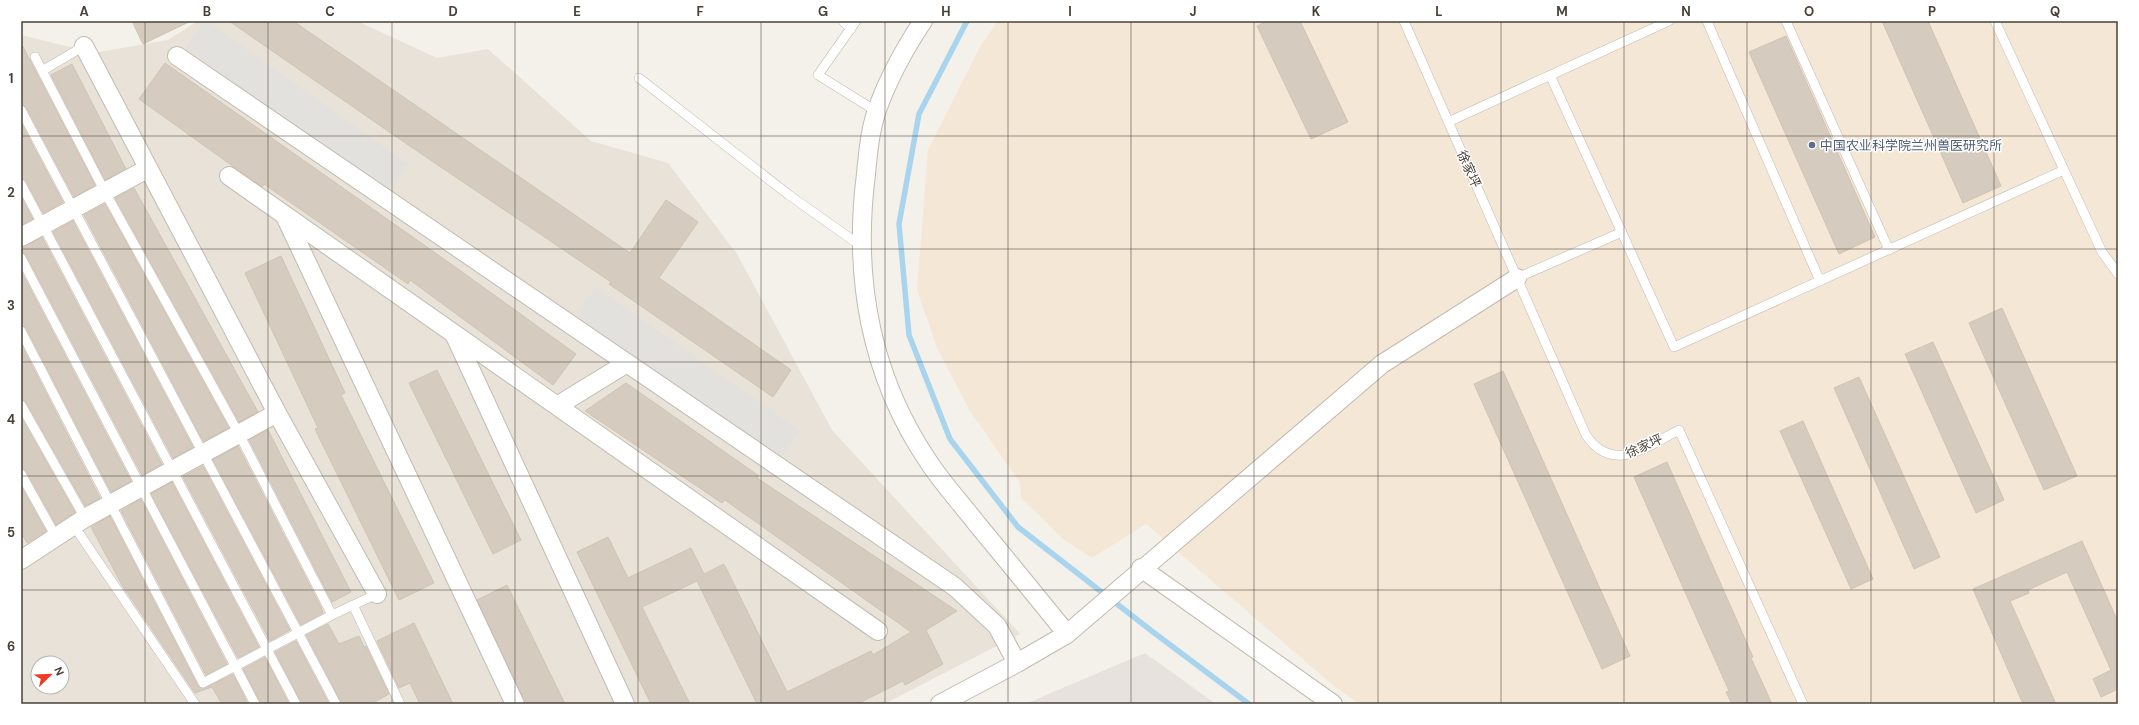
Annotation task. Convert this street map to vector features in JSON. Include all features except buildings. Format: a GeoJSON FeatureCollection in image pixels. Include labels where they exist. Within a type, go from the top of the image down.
{"type":"FeatureCollection","features":[{"type":"Feature","properties":{"kind":"street"},"geometry":{"type":"LineString","coordinates":[[923,21],[888,83],[876,111],[865,181],[860,246],[867,310],[874,342],[893,397],[911,433],[928,461],[947,488],[1067,634]]}},
{"type":"Feature","properties":{"kind":"street"},"geometry":{"type":"LineString","coordinates":[[84,46],[147,169],[277,413],[377,594]]}},
{"type":"Feature","properties":{"kind":"street"},"geometry":{"type":"LineString","coordinates":[[177,56],[955,587],[996,626],[1017,663]]}},
{"type":"Feature","properties":{"kind":"street"},"geometry":{"type":"LineString","coordinates":[[21,237],[147,169]]}},
{"type":"Feature","properties":{"kind":"street"},"geometry":{"type":"LineString","coordinates":[[229,176],[878,631]]}},
{"type":"Feature","properties":{"kind":"street"},"geometry":{"type":"LineString","coordinates":[[285,216],[515,704]]}},
{"type":"Feature","properties":{"kind":"street"},"geometry":{"type":"LineString","coordinates":[[940,704],[1017,663],[1067,634],[1142,568],[1382,364],[1516,278]]}},
{"type":"Feature","properties":{"kind":"street"},"geometry":{"type":"LineString","coordinates":[[455,335],[625,704]]}},
{"type":"Feature","properties":{"kind":"street"},"geometry":{"type":"LineString","coordinates":[[557,406],[627,363]]}},
{"type":"Feature","properties":{"kind":"street"},"geometry":{"type":"LineString","coordinates":[[23,554],[56,537],[110,504],[277,413]]}},
{"type":"Feature","properties":{"kind":"street"},"geometry":{"type":"LineString","coordinates":[[1142,568],[1333,704]]}},
{"type":"Feature","properties":{"kind":"lane"},"geometry":{"type":"LineString","coordinates":[[843,21],[850,29]]}},
{"type":"Feature","properties":{"kind":"lane"},"geometry":{"type":"LineString","coordinates":[[856,21],[818,75],[876,111]]}},
{"type":"Feature","properties":{"kind":"lane","name":"徐家坪"},"geometry":{"type":"LineString","coordinates":[[1404,21],[1586,435],[1592,445],[1601,452],[1612,456],[1624,456],[1679,430],[1803,704]]}},
{"type":"Feature","properties":{"kind":"lane"},"geometry":{"type":"LineString","coordinates":[[1448,122],[1669,21]]}},
{"type":"Feature","properties":{"kind":"lane"},"geometry":{"type":"LineString","coordinates":[[1706,21],[1820,281]]}},
{"type":"Feature","properties":{"kind":"lane"},"geometry":{"type":"LineString","coordinates":[[1786,21],[1889,250]]}},
{"type":"Feature","properties":{"kind":"lane"},"geometry":{"type":"LineString","coordinates":[[1995,21],[2102,252],[2118,274]]}},
{"type":"Feature","properties":{"kind":"lane"},"geometry":{"type":"LineString","coordinates":[[42,71],[84,46]]}},
{"type":"Feature","properties":{"kind":"lane"},"geometry":{"type":"LineString","coordinates":[[35,57],[105,192],[239,434],[332,615]]}},
{"type":"Feature","properties":{"kind":"lane"},"geometry":{"type":"LineString","coordinates":[[1550,75],[1674,347],[2064,170]]}},
{"type":"Feature","properties":{"kind":"lane"},"geometry":{"type":"LineString","coordinates":[[639,78],[789,195],[860,246]]}},
{"type":"Feature","properties":{"kind":"lane"},"geometry":{"type":"LineString","coordinates":[[21,110],[336,704]]}},
{"type":"Feature","properties":{"kind":"lane"},"geometry":{"type":"LineString","coordinates":[[21,184],[296,704]]}},
{"type":"Feature","properties":{"kind":"lane"},"geometry":{"type":"LineString","coordinates":[[1516,278],[1622,232]]}},
{"type":"Feature","properties":{"kind":"lane"},"geometry":{"type":"LineString","coordinates":[[21,258],[255,704]]}},
{"type":"Feature","properties":{"kind":"lane"},"geometry":{"type":"LineString","coordinates":[[21,331],[203,683],[332,615],[377,594]]}},
{"type":"Feature","properties":{"kind":"lane"},"geometry":{"type":"LineString","coordinates":[[21,404],[80,522],[195,704]]}},
{"type":"Feature","properties":{"kind":"lane"},"geometry":{"type":"LineString","coordinates":[[21,474],[56,537]]}},
{"type":"Feature","properties":{"kind":"lane"},"geometry":{"type":"LineString","coordinates":[[353,605],[400,704]]}},
{"type":"Feature","properties":{"kind":"shaded area"},"geometry":{"type":"Polygon","coordinates":[[[198,21],[357,21],[437,58],[488,49],[591,141],[668,163],[737,254],[832,430],[1020,634],[884,704],[21,704],[21,35],[94,53],[168,40],[198,21]]]}},
{"type":"Feature","properties":{"kind":"shaded area"},"geometry":{"type":"Polygon","coordinates":[[[204,21],[207,21],[408,164],[388,193],[185,48],[204,21]]]}},
{"type":"Feature","properties":{"kind":"shaded area"},"geometry":{"type":"Polygon","coordinates":[[[998,21],[2118,21],[2118,704],[1360,704],[1335,687],[1146,524],[1092,558],[1063,539],[1021,498],[1020,483],[970,411],[937,348],[917,290],[928,150],[981,45],[998,21]]]}},
{"type":"Feature","properties":{"kind":"shaded area"},"geometry":{"type":"Polygon","coordinates":[[[596,287],[800,431],[780,459],[576,315],[596,287]]]}},
{"type":"Feature","properties":{"kind":"shaded area"},"geometry":{"type":"Polygon","coordinates":[[[1145,653],[1216,704],[1025,704],[1145,653]]]}},
{"type":"Feature","properties":{"kind":"waterway"},"geometry":{"type":"LineString","coordinates":[[967,21],[919,114],[899,224],[909,335],[950,439],[1018,527],[1153,632],[1249,704]]}},
{"type":"Feature","properties":{"kind":"place","name":"中国农业科学院兰州兽医研究所"},"geometry":{"type":"Point","coordinates":[1812,145]}}]}
